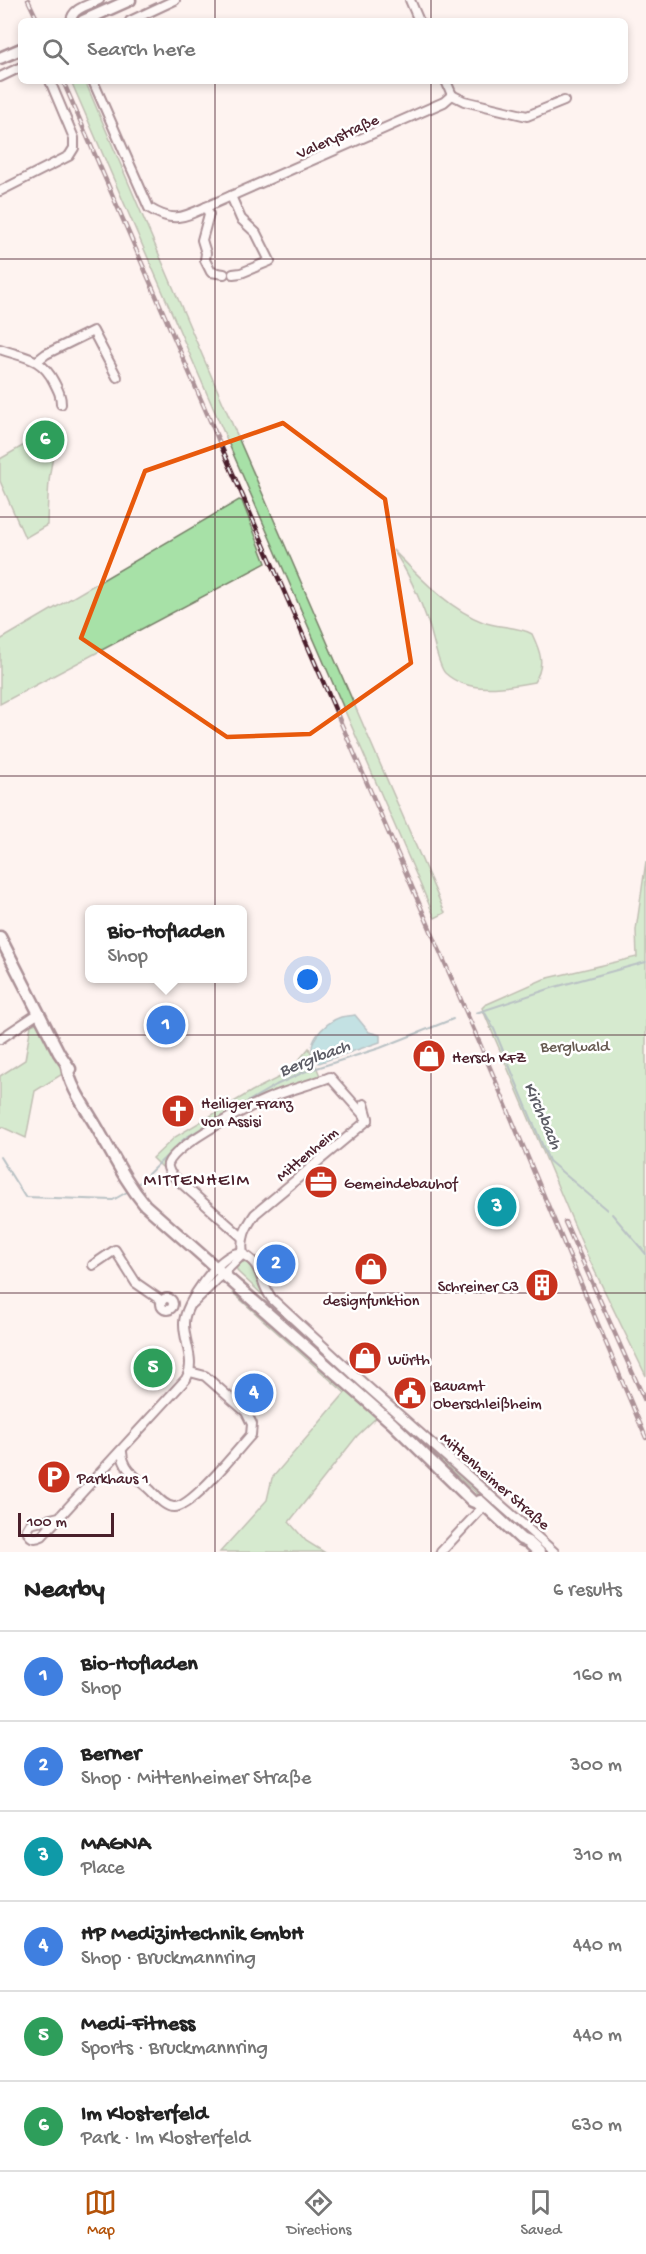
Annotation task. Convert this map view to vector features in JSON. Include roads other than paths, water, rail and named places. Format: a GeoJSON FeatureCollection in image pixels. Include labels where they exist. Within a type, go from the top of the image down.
{"type":"FeatureCollection","features":[{"type":"Feature","properties":{"kind":"main road"},"geometry":{"type":"LineString","coordinates":[[90,18],[130,0]]}},
{"type":"Feature","properties":{"kind":"main road"},"geometry":{"type":"LineString","coordinates":[[0,58],[18,50]]}},
{"type":"Feature","properties":{"kind":"main road"},"geometry":{"type":"LineString","coordinates":[[0,937],[94,1114],[101,1135],[122,1174],[139,1198],[219,1272]]}},
{"type":"Feature","properties":{"kind":"main road","name":"Mittenheimer Straße"},"geometry":{"type":"LineString","coordinates":[[219,1272],[432,1460],[472,1501],[484,1506],[539,1552]]}},
{"type":"Feature","properties":{"kind":"main road","name":"Mittenheimer Straße"},"geometry":{"type":"LineString","coordinates":[[521,1539],[524,1546],[531,1552]]}},
{"type":"Feature","properties":{"kind":"street"},"geometry":{"type":"LineString","coordinates":[[71,18],[76,11],[99,0]]}},
{"type":"Feature","properties":{"kind":"street"},"geometry":{"type":"LineString","coordinates":[[136,18],[175,0]]}},
{"type":"Feature","properties":{"kind":"street"},"geometry":{"type":"LineString","coordinates":[[410,0],[418,18]]}},
{"type":"Feature","properties":{"kind":"street"},"geometry":{"type":"LineString","coordinates":[[0,77],[18,68]]}},
{"type":"Feature","properties":{"kind":"street"},"geometry":{"type":"LineString","coordinates":[[0,191],[69,156],[74,148],[74,138],[51,84]]}},
{"type":"Feature","properties":{"kind":"street","name":"Valerystraße"},"geometry":{"type":"LineString","coordinates":[[94,84],[149,208],[173,219],[185,217],[444,102],[452,95]]}},
{"type":"Feature","properties":{"kind":"street"},"geometry":{"type":"LineString","coordinates":[[447,84],[452,95],[464,101],[528,116],[564,101]]}},
{"type":"Feature","properties":{"kind":"street"},"geometry":{"type":"LineString","coordinates":[[231,196],[241,219],[256,233],[270,261],[233,274]]}},
{"type":"Feature","properties":{"kind":"street"},"geometry":{"type":"LineString","coordinates":[[206,207],[209,214],[202,240],[206,253],[205,260],[211,272],[224,274]]}},
{"type":"Feature","properties":{"kind":"street"},"geometry":{"type":"LineString","coordinates":[[37,361],[93,330],[117,377]]}},
{"type":"Feature","properties":{"kind":"street"},"geometry":{"type":"LineString","coordinates":[[0,349],[37,361],[48,370],[61,396],[61,404]]}},
{"type":"Feature","properties":{"kind":"street"},"geometry":{"type":"LineString","coordinates":[[0,1039],[39,1013]]}},
{"type":"Feature","properties":{"kind":"street"},"geometry":{"type":"LineString","coordinates":[[243,1238],[170,1173],[169,1162],[195,1139],[241,1111],[277,1095],[330,1077],[368,1119]]}},
{"type":"Feature","properties":{"kind":"street"},"geometry":{"type":"LineString","coordinates":[[364,1104],[368,1119]]}},
{"type":"Feature","properties":{"kind":"street","name":"Mittenheim"},"geometry":{"type":"LineString","coordinates":[[243,1254],[243,1238],[248,1223],[255,1214],[368,1119]]}},
{"type":"Feature","properties":{"kind":"street"},"geometry":{"type":"LineString","coordinates":[[93,1265],[116,1250],[136,1283],[162,1301],[162,1306],[166,1310],[171,1309],[174,1303],[189,1307]]}},
{"type":"Feature","properties":{"kind":"street"},"geometry":{"type":"LineString","coordinates":[[190,1372],[205,1376],[246,1412],[252,1424],[251,1435],[195,1497],[177,1507],[166,1505],[129,1470],[123,1460],[122,1452],[126,1444],[190,1372],[184,1323],[189,1307],[219,1272],[243,1254]]}},
{"type":"Feature","properties":{"kind":"street","name":"Mittenheimer Straße"},"geometry":{"type":"LineString","coordinates":[[243,1254],[256,1263],[266,1290],[272,1299],[554,1552]]}},
{"type":"Feature","properties":{"kind":"street"},"geometry":{"type":"LineString","coordinates":[[59,1517],[117,1454],[122,1452]]}},
{"type":"Feature","properties":{"kind":"street"},"geometry":{"type":"LineString","coordinates":[[441,1552],[484,1506]]}},
{"type":"Feature","properties":{"kind":"water"},"geometry":{"type":"Polygon","coordinates":[[[355,1015],[369,1032],[380,1035],[380,1042],[319,1063],[312,1050],[316,1036],[334,1020],[355,1015]]]}},
{"type":"Feature","properties":{"kind":"waterway","name":"Berglbach"},"geometry":{"type":"LineString","coordinates":[[476,1013],[555,987],[646,962]]}},
{"type":"Feature","properties":{"kind":"waterway","name":"Kirchbach"},"geometry":{"type":"LineString","coordinates":[[484,1011],[494,1029],[549,1161],[607,1210]]}},
{"type":"Feature","properties":{"kind":"waterway","name":"Berglbach"},"geometry":{"type":"LineString","coordinates":[[139,1183],[185,1138],[276,1085],[304,1072],[380,1048],[453,1019]]}},
{"type":"Feature","properties":{"kind":"waterway","name":"Berglbach"},"geometry":{"type":"LineString","coordinates":[[0,1157],[25,1197],[113,1200],[127,1192]]}},
{"type":"Feature","properties":{"kind":"waterway","name":"Kirchbach"},"geometry":{"type":"LineString","coordinates":[[612,1214],[646,1254]]}},
{"type":"Feature","properties":{"kind":"railway"},"geometry":{"type":"LineString","coordinates":[[28,0],[37,18]]}},
{"type":"Feature","properties":{"kind":"railway"},"geometry":{"type":"LineString","coordinates":[[64,84],[480,1044],[646,1438]]}},
{"type":"Feature","properties":{"kind":"railway"},"geometry":{"type":"LineString","coordinates":[[565,1222],[646,1403]]}},
{"type":"Feature","properties":{"kind":"place","name":"Im Klosterfeld"},"geometry":{"type":"Point","coordinates":[45,440]}},
{"type":"Feature","properties":{"kind":"place","name":"Bio-Hofladen"},"geometry":{"type":"Point","coordinates":[166,1025]}},
{"type":"Feature","properties":{"kind":"place","name":"Hersch KFZ"},"geometry":{"type":"Point","coordinates":[429,1056]}},
{"type":"Feature","properties":{"kind":"place","name":"Heiliger Franz von Assisi"},"geometry":{"type":"Point","coordinates":[178,1111]}},
{"type":"Feature","properties":{"kind":"place","name":"Gemeindebauhof"},"geometry":{"type":"Point","coordinates":[321,1182]}},
{"type":"Feature","properties":{"kind":"place","name":"MAGNA"},"geometry":{"type":"Point","coordinates":[497,1207]}},
{"type":"Feature","properties":{"kind":"place","name":"Berner"},"geometry":{"type":"Point","coordinates":[276,1264]}},
{"type":"Feature","properties":{"kind":"place","name":"designfunktion"},"geometry":{"type":"Point","coordinates":[371,1269]}},
{"type":"Feature","properties":{"kind":"place","name":"Schreiner C3"},"geometry":{"type":"Point","coordinates":[542,1285]}},
{"type":"Feature","properties":{"kind":"place","name":"Würth"},"geometry":{"type":"Point","coordinates":[365,1358]}},
{"type":"Feature","properties":{"kind":"place","name":"Medi-Fitness"},"geometry":{"type":"Point","coordinates":[153,1368]}},
{"type":"Feature","properties":{"kind":"place","name":"HP Medizintechnik GmbH"},"geometry":{"type":"Point","coordinates":[254,1393]}},
{"type":"Feature","properties":{"kind":"place","name":"Bauamt Oberschleißheim"},"geometry":{"type":"Point","coordinates":[410,1393]}},
{"type":"Feature","properties":{"kind":"place","name":"Parkhaus 1"},"geometry":{"type":"Point","coordinates":[54,1477]}},
{"type":"Feature","properties":{"kind":"district","name":"MITTENHEIM"},"geometry":{"type":"Point","coordinates":[197,1179]}},
{"type":"Feature","properties":{"kind":"park label","name":"Berglwald"},"geometry":{"type":"Point","coordinates":[575,1045]}}]}
